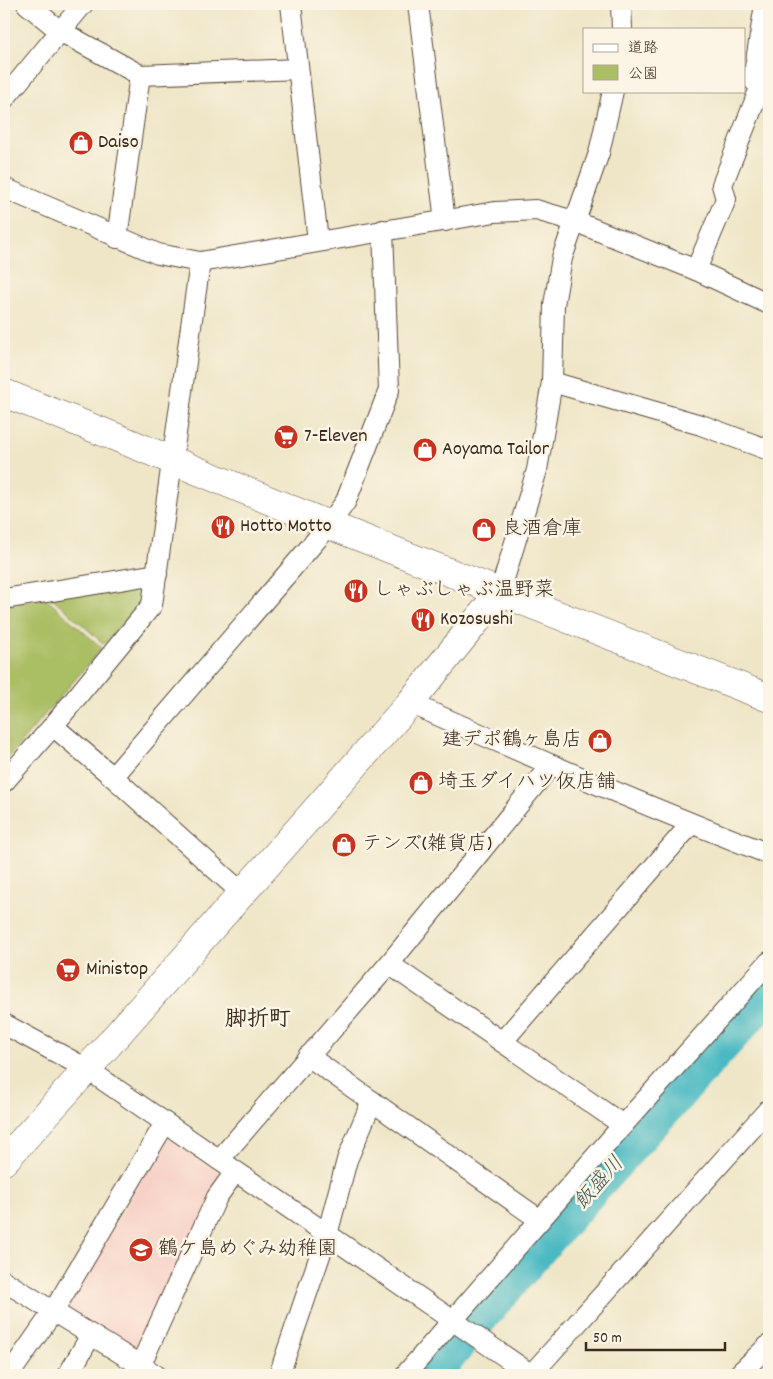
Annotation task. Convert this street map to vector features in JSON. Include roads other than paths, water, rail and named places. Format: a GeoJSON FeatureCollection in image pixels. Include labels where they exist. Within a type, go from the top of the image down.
{"type":"FeatureCollection","features":[{"type":"Feature","properties":{"kind":"street"},"geometry":{"type":"LineString","coordinates":[[27,4],[60,31],[140,75],[298,69]]}},
{"type":"Feature","properties":{"kind":"street"},"geometry":{"type":"LineString","coordinates":[[4,99],[83,4]]}},
{"type":"Feature","properties":{"kind":"street"},"geometry":{"type":"LineString","coordinates":[[291,4],[318,241]]}},
{"type":"Feature","properties":{"kind":"street"},"geometry":{"type":"LineString","coordinates":[[418,4],[445,220]]}},
{"type":"Feature","properties":{"kind":"street"},"geometry":{"type":"LineString","coordinates":[[622,4],[622,28]]}},
{"type":"Feature","properties":{"kind":"street"},"geometry":{"type":"LineString","coordinates":[[696,270],[726,199],[722,185],[757,81],[766,4]]}},
{"type":"Feature","properties":{"kind":"street"},"geometry":{"type":"LineString","coordinates":[[118,238],[140,75]]}},
{"type":"Feature","properties":{"kind":"street"},"geometry":{"type":"LineString","coordinates":[[4,1161],[410,703],[500,592],[537,470],[552,382],[554,304],[562,258],[599,153],[613,92]]}},
{"type":"Feature","properties":{"kind":"street"},"geometry":{"type":"LineString","coordinates":[[4,188],[158,254],[200,262],[495,212],[536,210],[574,221],[696,270],[769,304]]}},
{"type":"Feature","properties":{"kind":"street"},"geometry":{"type":"LineString","coordinates":[[113,777],[329,525],[346,501],[390,390],[383,230]]}},
{"type":"Feature","properties":{"kind":"street"},"geometry":{"type":"LineString","coordinates":[[5,778],[53,726],[152,605],[200,262]]}},
{"type":"Feature","properties":{"kind":"street"},"geometry":{"type":"LineString","coordinates":[[552,382],[701,425],[769,450]]}},
{"type":"Feature","properties":{"kind":"street"},"geometry":{"type":"LineString","coordinates":[[4,393],[173,460],[329,525],[769,698]]}},
{"type":"Feature","properties":{"kind":"street"},"geometry":{"type":"LineString","coordinates":[[4,599],[157,574]]}},
{"type":"Feature","properties":{"kind":"street"},"geometry":{"type":"LineString","coordinates":[[410,703],[691,824],[769,854]]}},
{"type":"Feature","properties":{"kind":"street"},"geometry":{"type":"LineString","coordinates":[[53,726],[113,777],[242,893]]}},
{"type":"Feature","properties":{"kind":"street"},"geometry":{"type":"LineString","coordinates":[[219,1160],[389,964],[551,765]]}},
{"type":"Feature","properties":{"kind":"street"},"geometry":{"type":"LineString","coordinates":[[502,1042],[691,824]]}},
{"type":"Feature","properties":{"kind":"street"},"geometry":{"type":"LineString","coordinates":[[405,1375],[769,962]]}},
{"type":"Feature","properties":{"kind":"street"},"geometry":{"type":"LineString","coordinates":[[389,964],[624,1125]]}},
{"type":"Feature","properties":{"kind":"street"},"geometry":{"type":"LineString","coordinates":[[4,1024],[87,1069],[532,1375],[767,1115]]}},
{"type":"Feature","properties":{"kind":"street"},"geometry":{"type":"LineString","coordinates":[[308,1056],[540,1220]]}},
{"type":"Feature","properties":{"kind":"street"},"geometry":{"type":"LineString","coordinates":[[279,1375],[327,1235],[347,1160],[372,1101]]}},
{"type":"Feature","properties":{"kind":"street"},"geometry":{"type":"LineString","coordinates":[[9,1375],[53,1312],[165,1123]]}},
{"type":"Feature","properties":{"kind":"street"},"geometry":{"type":"LineString","coordinates":[[4,1281],[90,1335],[144,1372],[217,1197],[235,1172]]}},
{"type":"Feature","properties":{"kind":"street"},"geometry":{"type":"LineString","coordinates":[[68,1375],[90,1335]]}},
{"type":"Feature","properties":{"kind":"street"},"geometry":{"type":"LineString","coordinates":[[738,1375],[769,1345]]}},
{"type":"Feature","properties":{"kind":"waterway","name":"飯盛川"},"geometry":{"type":"LineString","coordinates":[[434,1375],[557,1230],[769,995]]}},
{"type":"Feature","properties":{"kind":"place","name":"Daiso"},"geometry":{"type":"Point","coordinates":[81,143]}},
{"type":"Feature","properties":{"kind":"place","name":"7-Eleven"},"geometry":{"type":"Point","coordinates":[286,437]}},
{"type":"Feature","properties":{"kind":"place","name":"Aoyama Tailor"},"geometry":{"type":"Point","coordinates":[425,450]}},
{"type":"Feature","properties":{"kind":"place","name":"Hotto Motto"},"geometry":{"type":"Point","coordinates":[223,527]}},
{"type":"Feature","properties":{"kind":"place","name":"良酒倉庫"},"geometry":{"type":"Point","coordinates":[484,530]}},
{"type":"Feature","properties":{"kind":"place","name":"しゃぶしゃぶ温野菜"},"geometry":{"type":"Point","coordinates":[356,591]}},
{"type":"Feature","properties":{"kind":"place","name":"Kozosushi"},"geometry":{"type":"Point","coordinates":[423,620]}},
{"type":"Feature","properties":{"kind":"place","name":"建デポ鶴ヶ島店"},"geometry":{"type":"Point","coordinates":[600,741]}},
{"type":"Feature","properties":{"kind":"place","name":"埼玉ダイハツ仮店舗"},"geometry":{"type":"Point","coordinates":[421,783]}},
{"type":"Feature","properties":{"kind":"place","name":"テンズ(雑貨店)"},"geometry":{"type":"Point","coordinates":[344,845]}},
{"type":"Feature","properties":{"kind":"place","name":"Ministop"},"geometry":{"type":"Point","coordinates":[68,970]}},
{"type":"Feature","properties":{"kind":"place","name":"鶴ケ島めぐみ幼稚園"},"geometry":{"type":"Point","coordinates":[141,1250]}},
{"type":"Feature","properties":{"kind":"district","name":"脚折町"},"geometry":{"type":"Point","coordinates":[258,1020]}}]}
